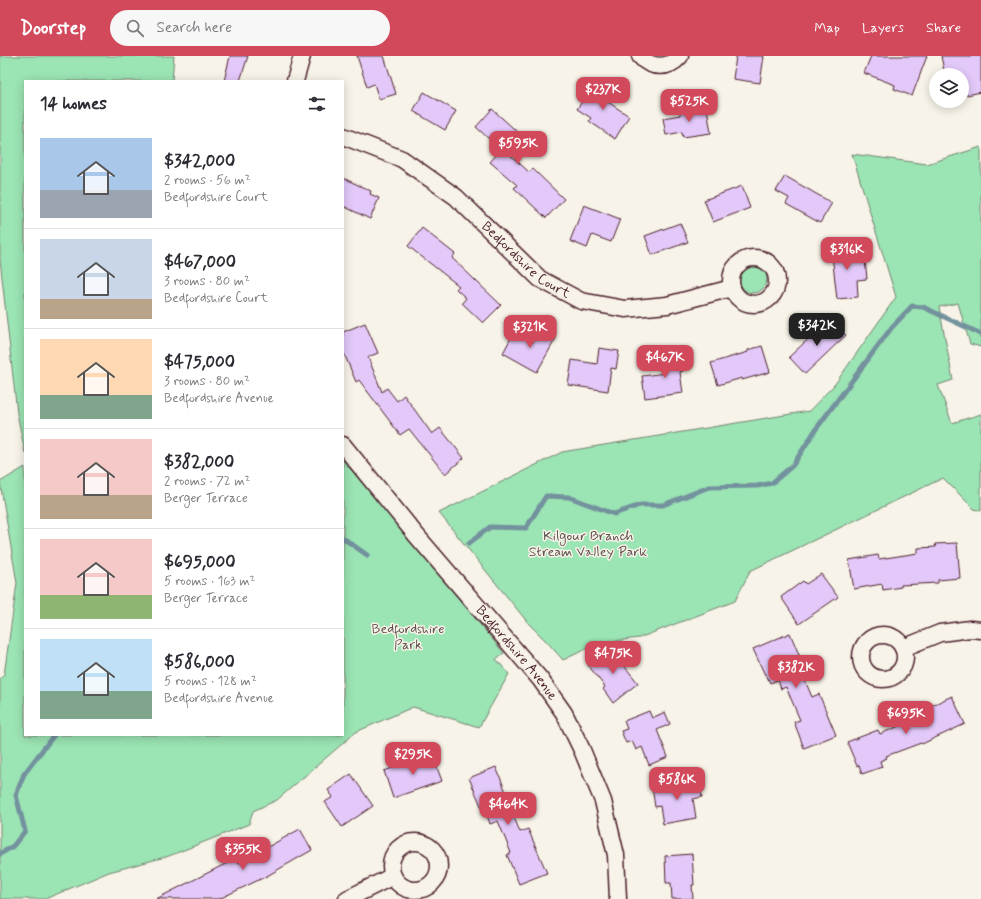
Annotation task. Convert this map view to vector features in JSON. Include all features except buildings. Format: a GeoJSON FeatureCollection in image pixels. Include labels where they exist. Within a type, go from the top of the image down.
{"type":"FeatureCollection","features":[{"type":"Feature","properties":{"kind":"street"},"geometry":{"type":"LineString","coordinates":[[295,80],[302,56]]}},
{"type":"Feature","properties":{"kind":"street"},"geometry":{"type":"LineString","coordinates":[[640,56],[654,66],[670,64],[680,56]]}},
{"type":"Feature","properties":{"kind":"street","name":"Bedfordshire Court"},"geometry":{"type":"LineString","coordinates":[[344,136],[402,160],[456,197],[540,279],[581,301],[625,309],[667,305],[732,288]]}},
{"type":"Feature","properties":{"kind":"street","name":"Bedfordshire Avenue"},"geometry":{"type":"LineString","coordinates":[[344,445],[416,535],[540,679],[564,713],[582,750],[603,802],[616,855],[618,899]]}},
{"type":"Feature","properties":{"kind":"street"},"geometry":{"type":"LineString","coordinates":[[904,648],[940,633],[970,629],[981,630]]}},
{"type":"Feature","properties":{"kind":"street"},"geometry":{"type":"LineString","coordinates":[[347,899],[393,876]]}},
{"type":"Feature","properties":{"kind":"green space"},"geometry":{"type":"Polygon","coordinates":[[[0,56],[174,56],[172,80],[24,80],[24,448],[17,413],[0,260],[0,56]]]}},
{"type":"Feature","properties":{"kind":"green space","name":"Kilgour Branch Stream Valley Park"},"geometry":{"type":"Polygon","coordinates":[[[981,147],[981,347],[970,344],[958,303],[939,307],[953,380],[938,385],[952,423],[981,414],[981,511],[974,509],[943,478],[750,571],[735,601],[639,638],[599,643],[563,660],[529,624],[439,513],[562,452],[809,411],[835,384],[896,297],[852,154],[927,164],[981,147]]]}},
{"type":"Feature","properties":{"kind":"green space"},"geometry":{"type":"Polygon","coordinates":[[[753,265],[763,269],[767,279],[763,289],[753,293],[743,289],[739,279],[743,269],[753,265]]]}},
{"type":"Feature","properties":{"kind":"green space","name":"Bedfordshire Park"},"geometry":{"type":"Polygon","coordinates":[[[344,461],[504,653],[496,659],[509,674],[479,727],[413,707],[356,732],[277,800],[253,811],[249,824],[169,856],[109,872],[45,899],[0,899],[0,679],[4,674],[17,583],[0,482],[24,468],[24,736],[344,736],[344,461]]]}},
{"type":"Feature","properties":{"kind":"waterway"},"geometry":{"type":"LineString","coordinates":[[469,543],[490,527],[526,528],[546,496],[569,497],[614,514],[640,505],[663,505],[709,487],[757,486],[772,483],[793,465],[816,429],[892,327],[912,306],[923,307],[981,334]]}},
{"type":"Feature","properties":{"kind":"waterway"},"geometry":{"type":"LineString","coordinates":[[344,539],[367,555]]}},
{"type":"Feature","properties":{"kind":"waterway"},"geometry":{"type":"LineString","coordinates":[[0,854],[13,846],[25,831],[16,795],[24,774],[53,736]]}}]}
